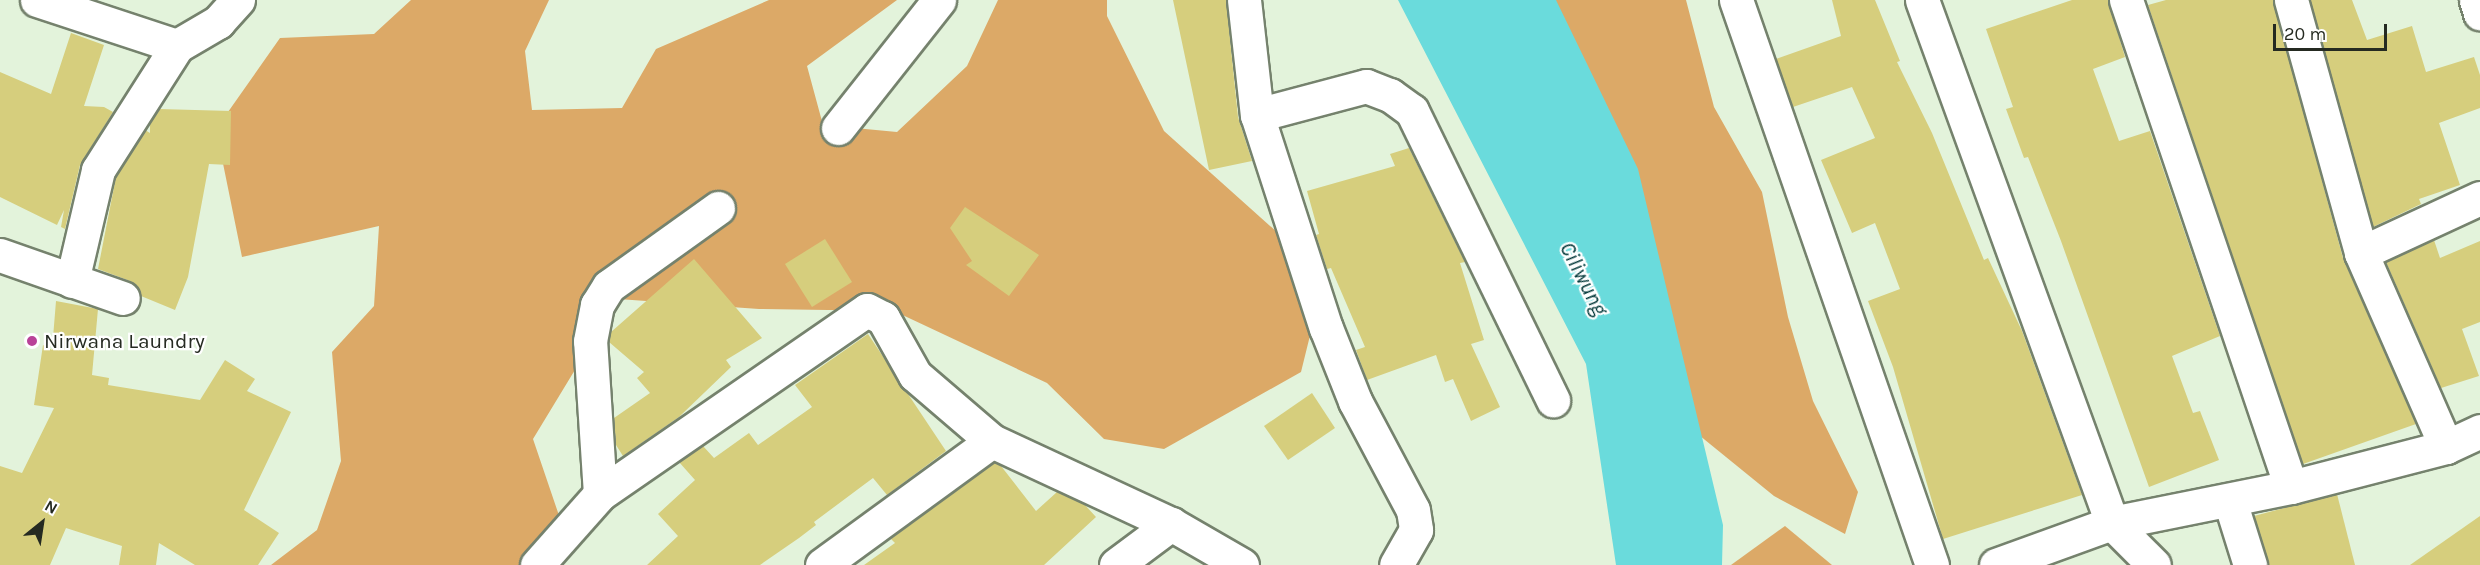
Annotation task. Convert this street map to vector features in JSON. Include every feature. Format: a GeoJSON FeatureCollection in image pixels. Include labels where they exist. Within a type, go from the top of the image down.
{"type":"FeatureCollection","features":[{"type":"Feature","properties":{"kind":"street"},"geometry":{"type":"LineString","coordinates":[[37,0],[177,46]]}},
{"type":"Feature","properties":{"kind":"street"},"geometry":{"type":"LineString","coordinates":[[72,281],[98,170],[177,46],[218,22],[238,0]]}},
{"type":"Feature","properties":{"kind":"street"},"geometry":{"type":"LineString","coordinates":[[838,128],[939,0]]}},
{"type":"Feature","properties":{"kind":"street"},"geometry":{"type":"LineString","coordinates":[[1244,0],[1257,115],[1339,364],[1355,401],[1413,510],[1416,530],[1396,565]]}},
{"type":"Feature","properties":{"kind":"street"},"geometry":{"type":"LineString","coordinates":[[1736,0],[1932,565]]}},
{"type":"Feature","properties":{"kind":"street"},"geometry":{"type":"LineString","coordinates":[[1922,0],[2112,523],[2154,565]]}},
{"type":"Feature","properties":{"kind":"street"},"geometry":{"type":"LineString","coordinates":[[2126,0],[2291,487]]}},
{"type":"Feature","properties":{"kind":"street"},"geometry":{"type":"LineString","coordinates":[[2291,0],[2361,252],[2446,447]]}},
{"type":"Feature","properties":{"kind":"street"},"geometry":{"type":"LineString","coordinates":[[2476,0],[2480,13]]}},
{"type":"Feature","properties":{"kind":"street"},"geometry":{"type":"LineString","coordinates":[[1257,115],[1366,87],[1390,95],[1412,111],[1552,400]]}},
{"type":"Feature","properties":{"kind":"street"},"geometry":{"type":"LineString","coordinates":[[2361,252],[2480,198]]}},
{"type":"Feature","properties":{"kind":"street"},"geometry":{"type":"LineString","coordinates":[[600,494],[590,341],[597,305],[609,286],[718,208]]}},
{"type":"Feature","properties":{"kind":"street"},"geometry":{"type":"LineString","coordinates":[[0,255],[123,298]]}},
{"type":"Feature","properties":{"kind":"street"},"geometry":{"type":"LineString","coordinates":[[537,565],[600,494],[858,313],[867,310],[883,318],[915,375],[992,441],[1171,524],[1242,565]]}},
{"type":"Feature","properties":{"kind":"street"},"geometry":{"type":"LineString","coordinates":[[1996,565],[2112,523],[2291,487],[2446,447],[2480,431]]}},
{"type":"Feature","properties":{"kind":"street"},"geometry":{"type":"LineString","coordinates":[[822,565],[992,441]]}},
{"type":"Feature","properties":{"kind":"street"},"geometry":{"type":"LineString","coordinates":[[2230,501],[2250,565]]}},
{"type":"Feature","properties":{"kind":"street"},"geometry":{"type":"LineString","coordinates":[[1116,565],[1171,524]]}},
{"type":"Feature","properties":{"kind":"shaded area"},"geometry":{"type":"Polygon","coordinates":[[[411,0],[549,0],[525,51],[532,110],[622,108],[656,49],[769,0],[897,0],[807,66],[823,125],[897,132],[967,66],[998,0],[1107,0],[1107,16],[1164,131],[1278,233],[1321,291],[1301,372],[1164,449],[1104,439],[1047,383],[894,311],[759,309],[618,299],[533,439],[567,539],[547,565],[271,565],[317,530],[341,461],[332,352],[374,306],[379,226],[242,257],[216,129],[280,38],[374,34],[411,0]]]}},
{"type":"Feature","properties":{"kind":"shaded area"},"geometry":{"type":"Polygon","coordinates":[[[1499,0],[1686,0],[1714,107],[1762,192],[1788,317],[1813,401],[1858,492],[1845,534],[1774,496],[1678,418],[1499,0]]]}},
{"type":"Feature","properties":{"kind":"shaded area"},"geometry":{"type":"Polygon","coordinates":[[[1785,526],[1832,565],[1731,565],[1785,526]]]}},
{"type":"Feature","properties":{"kind":"water","name":"Ciliwung"},"geometry":{"type":"Polygon","coordinates":[[[1398,0],[1556,0],[1638,169],[1723,525],[1722,565],[1616,565],[1586,364],[1398,0]]]}},
{"type":"Feature","properties":{"kind":"building"},"geometry":{"type":"Polygon","coordinates":[[[1173,0],[1226,0],[1238,117],[1252,161],[1209,170],[1173,0]]]}},
{"type":"Feature","properties":{"kind":"building"},"geometry":{"type":"Polygon","coordinates":[[[1832,0],[1875,0],[1900,61],[1897,62],[1932,133],[1984,260],[1988,258],[2022,331],[2082,495],[1943,539],[1893,367],[1868,301],[1900,289],[1875,223],[1852,233],[1821,160],[1875,138],[1852,87],[1793,107],[1776,59],[1841,36],[1832,0]]]}},
{"type":"Feature","properties":{"kind":"building"},"geometry":{"type":"Polygon","coordinates":[[[2072,0],[2108,0],[2125,57],[2093,69],[2119,141],[2150,131],[2220,336],[2172,356],[2193,413],[2200,411],[2219,460],[2149,487],[2061,241],[2028,157],[2024,158],[2006,109],[2013,107],[1986,29],[2072,0]]]}},
{"type":"Feature","properties":{"kind":"building"},"geometry":{"type":"Polygon","coordinates":[[[2166,0],[2273,0],[2343,258],[2416,424],[2303,464],[2148,5],[2166,0]]]}},
{"type":"Feature","properties":{"kind":"building"},"geometry":{"type":"Polygon","coordinates":[[[2310,0],[2352,0],[2367,40],[2412,26],[2426,72],[2474,57],[2480,75],[2480,108],[2439,123],[2460,185],[2419,199],[2421,204],[2373,227],[2310,0]]]}},
{"type":"Feature","properties":{"kind":"building"},"geometry":{"type":"Polygon","coordinates":[[[71,33],[104,45],[84,106],[104,107],[113,112],[80,165],[65,229],[61,227],[64,210],[57,225],[0,197],[0,72],[51,94],[71,33]]]}},
{"type":"Feature","properties":{"kind":"building"},"geometry":{"type":"Polygon","coordinates":[[[159,109],[231,111],[230,165],[209,164],[188,277],[175,310],[141,296],[130,281],[98,269],[116,177],[145,130],[150,133],[150,123],[159,109]]]}},
{"type":"Feature","properties":{"kind":"building"},"geometry":{"type":"Polygon","coordinates":[[[1409,148],[1465,262],[1460,263],[1484,340],[1471,344],[1500,407],[1471,421],[1453,379],[1445,382],[1436,355],[1367,380],[1356,350],[1365,347],[1331,268],[1327,269],[1316,235],[1319,234],[1307,191],[1395,166],[1390,154],[1409,148]]]}},
{"type":"Feature","properties":{"kind":"building"},"geometry":{"type":"Polygon","coordinates":[[[965,207],[1039,255],[1009,296],[966,265],[972,261],[950,228],[965,207]]]}},
{"type":"Feature","properties":{"kind":"building"},"geometry":{"type":"Polygon","coordinates":[[[825,239],[852,282],[812,307],[785,264],[825,239]]]}},
{"type":"Feature","properties":{"kind":"building"},"geometry":{"type":"Polygon","coordinates":[[[2434,240],[2440,258],[2480,241],[2480,322],[2462,329],[2479,376],[2441,388],[2386,262],[2434,240]]]}},
{"type":"Feature","properties":{"kind":"building"},"geometry":{"type":"Polygon","coordinates":[[[694,259],[762,338],[726,360],[731,367],[679,417],[623,456],[616,445],[614,418],[650,393],[637,378],[644,372],[609,342],[611,332],[694,259]]]}},
{"type":"Feature","properties":{"kind":"building"},"geometry":{"type":"Polygon","coordinates":[[[56,301],[98,309],[92,375],[109,378],[108,385],[200,400],[225,360],[255,379],[247,391],[291,412],[244,510],[279,533],[258,565],[195,565],[159,543],[156,565],[119,565],[122,546],[66,528],[50,565],[0,565],[0,466],[22,473],[54,408],[34,405],[43,345],[52,350],[56,301]]]}},
{"type":"Feature","properties":{"kind":"building"},"geometry":{"type":"Polygon","coordinates":[[[868,334],[946,451],[887,495],[873,478],[814,522],[816,525],[760,565],[647,565],[678,536],[658,514],[695,480],[679,462],[703,446],[714,458],[749,433],[758,445],[812,407],[795,385],[868,334]]]}},
{"type":"Feature","properties":{"kind":"building"},"geometry":{"type":"Polygon","coordinates":[[[1312,393],[1335,428],[1288,460],[1264,426],[1312,393]]]}},
{"type":"Feature","properties":{"kind":"building"},"geometry":{"type":"Polygon","coordinates":[[[994,463],[1001,466],[1036,511],[1057,492],[1084,504],[1096,517],[1044,565],[864,565],[895,543],[891,539],[994,463]]]}},
{"type":"Feature","properties":{"kind":"building"},"geometry":{"type":"Polygon","coordinates":[[[2337,494],[2355,565],[2268,565],[2254,516],[2337,494]]]}},
{"type":"Feature","properties":{"kind":"building"},"geometry":{"type":"Polygon","coordinates":[[[2480,516],[2480,565],[2410,565],[2480,516]]]}},
{"type":"Feature","properties":{"kind":"place","name":"Nirwana Laundry"},"geometry":{"type":"Point","coordinates":[32,341]}}]}
